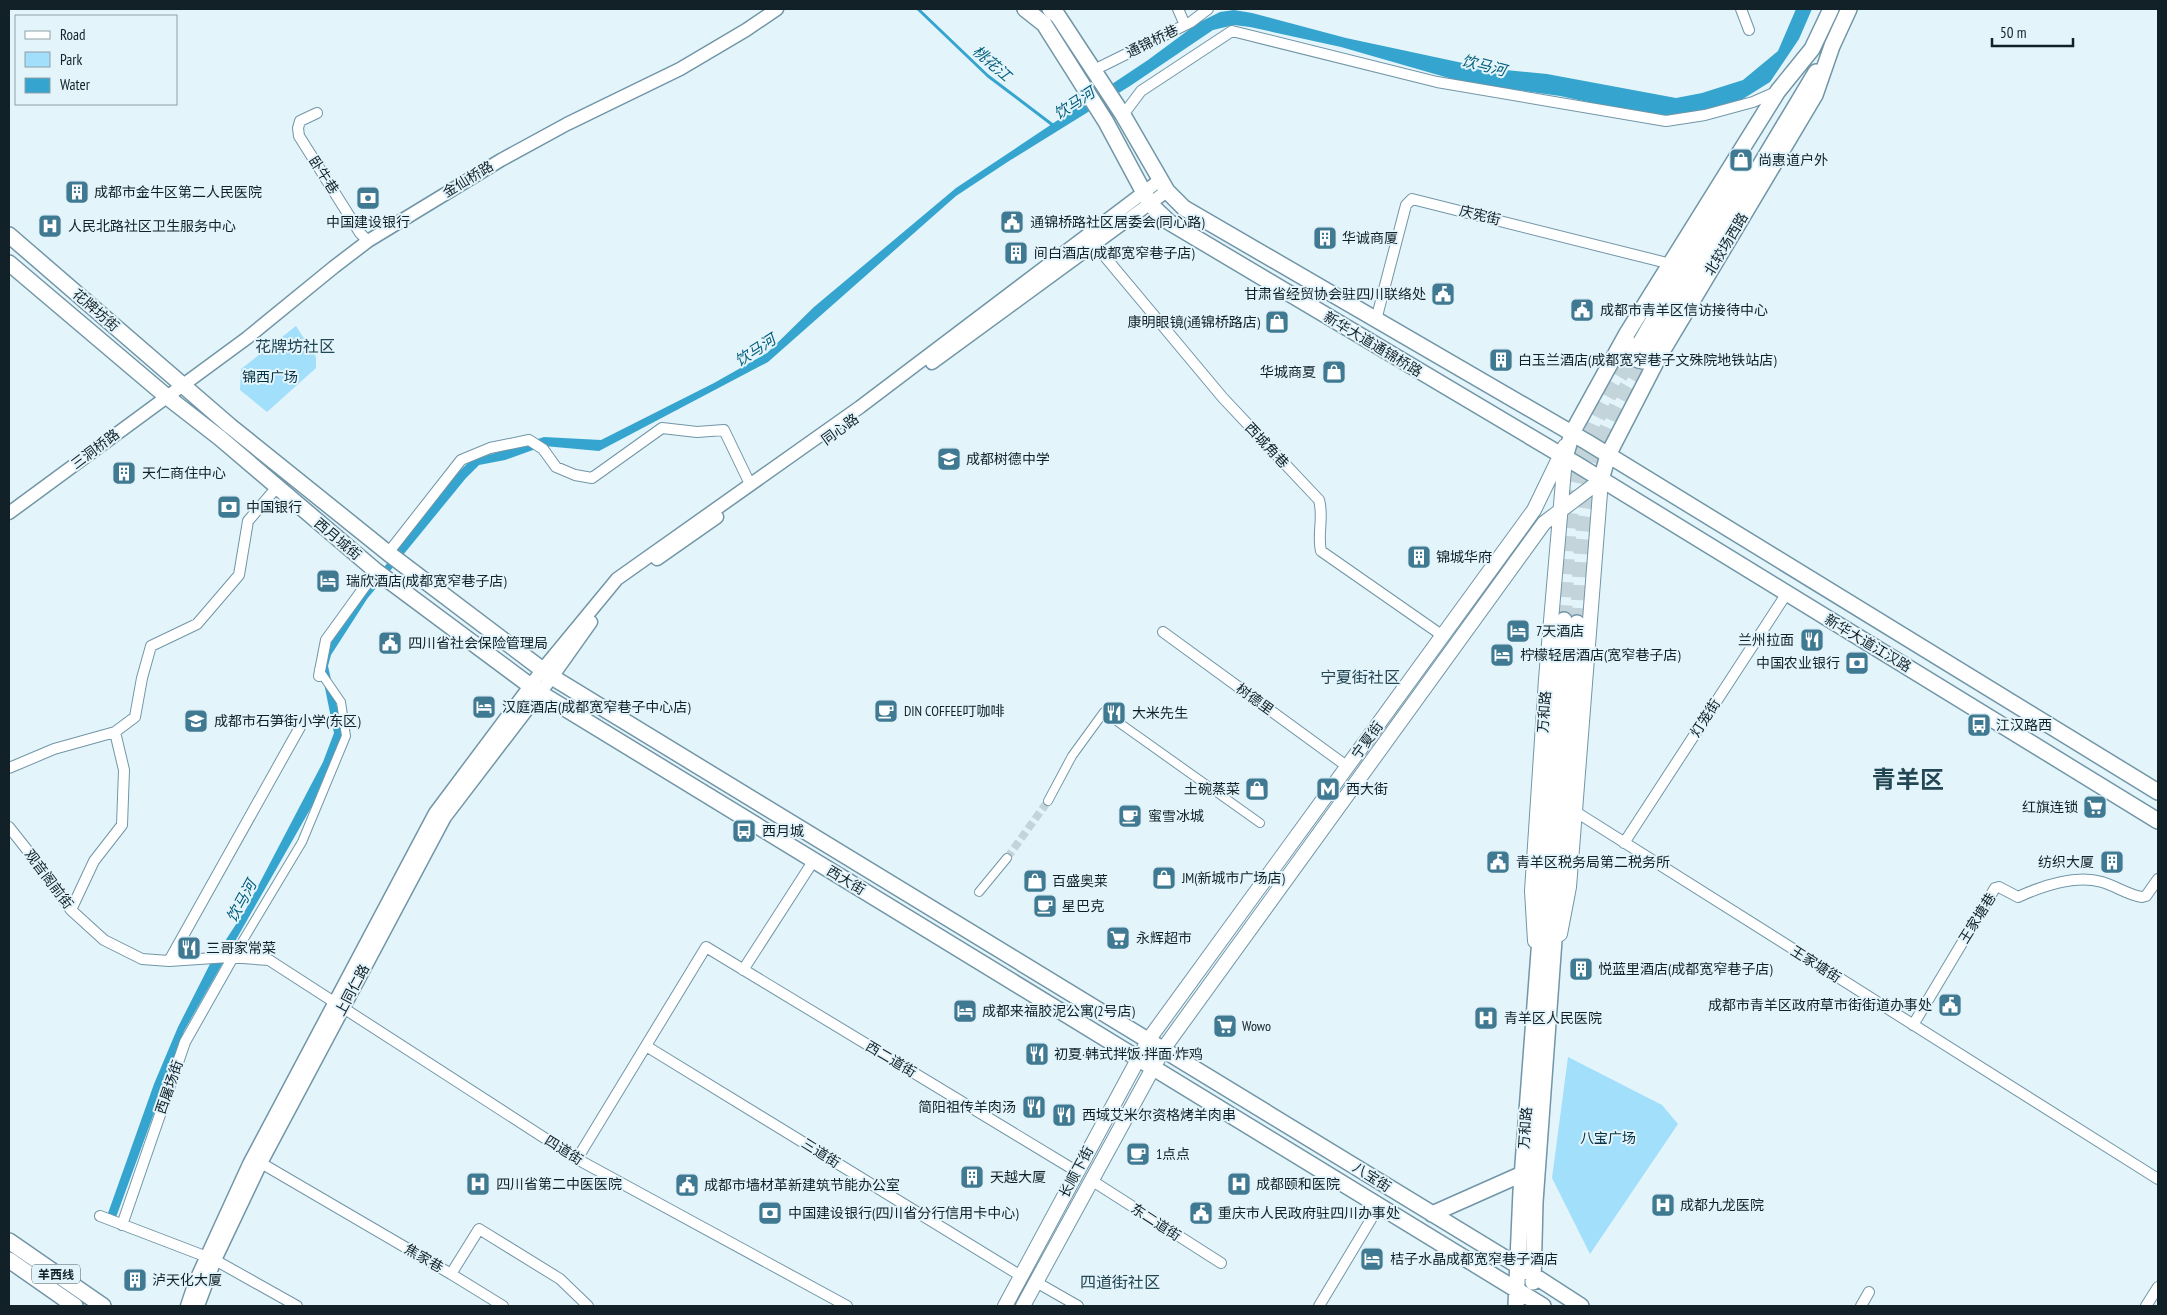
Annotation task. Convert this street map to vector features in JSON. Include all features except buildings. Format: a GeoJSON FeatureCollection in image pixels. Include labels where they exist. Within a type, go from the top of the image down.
{"type":"FeatureCollection","features":[{"type":"Feature","properties":{"kind":"main road","name":"新华大道通锦桥路"},"geometry":{"type":"LineString","coordinates":[[1025,9],[1044,24],[1106,122],[1147,198],[1169,222],[1568,459]]}},
{"type":"Feature","properties":{"kind":"main road"},"geometry":{"type":"LineString","coordinates":[[1050,9],[1058,16],[1096,72]]}},
{"type":"Feature","properties":{"kind":"main road"},"geometry":{"type":"LineString","coordinates":[[1626,336],[1627,348],[1635,358],[1645,362],[1648,352],[1812,49],[1831,9]]}},
{"type":"Feature","properties":{"kind":"main road","name":"北较场西路"},"geometry":{"type":"LineString","coordinates":[[1601,480],[1608,455],[1648,352],[1815,95],[1832,46],[1849,9]]}},
{"type":"Feature","properties":{"kind":"main road"},"geometry":{"type":"LineString","coordinates":[[1568,459],[1572,433],[1626,336],[1778,91],[1812,49]]}},
{"type":"Feature","properties":{"kind":"main road","name":"新华大道通锦桥路"},"geometry":{"type":"LineString","coordinates":[[1096,72],[1163,185],[1184,208],[1587,442]]}},
{"type":"Feature","properties":{"kind":"main road","name":"花牌坊街"},"geometry":{"type":"LineString","coordinates":[[9,235],[183,386]]}},
{"type":"Feature","properties":{"kind":"main road","name":"花牌坊街"},"geometry":{"type":"LineString","coordinates":[[9,263],[166,396]]}},
{"type":"Feature","properties":{"kind":"main road","name":"西月城街"},"geometry":{"type":"LineString","coordinates":[[183,386],[388,553],[547,673]]}},
{"type":"Feature","properties":{"kind":"main road","name":"西月城街"},"geometry":{"type":"LineString","coordinates":[[166,396],[220,438],[376,571],[535,690]]}},
{"type":"Feature","properties":{"kind":"main road","name":"新华大道江汉路"},"geometry":{"type":"LineString","coordinates":[[1587,442],[2158,792]]}},
{"type":"Feature","properties":{"kind":"main road","name":"新华大道江汉路"},"geometry":{"type":"LineString","coordinates":[[1568,459],[2158,820]]}},
{"type":"Feature","properties":{"kind":"main road","name":"万和路"},"geometry":{"type":"LineString","coordinates":[[1537,965],[1532,891],[1546,679],[1561,510],[1568,459]]}},
{"type":"Feature","properties":{"kind":"main road","name":"宁夏街"},"geometry":{"type":"LineString","coordinates":[[1149,1039],[1534,510],[1568,459]]}},
{"type":"Feature","properties":{"kind":"main road","name":"万和路"},"geometry":{"type":"LineString","coordinates":[[1553,966],[1570,887],[1601,480]]}},
{"type":"Feature","properties":{"kind":"main road","name":"宁夏街"},"geometry":{"type":"LineString","coordinates":[[1164,1048],[1544,523],[1601,480]]}},
{"type":"Feature","properties":{"kind":"main road","name":"万和路"},"geometry":{"type":"LineString","coordinates":[[1516,1306],[1522,1174],[1537,965],[1570,621],[1553,966],[1535,1202],[1533,1275],[1535,1304]]}},
{"type":"Feature","properties":{"kind":"main road","name":"西大街"},"geometry":{"type":"LineString","coordinates":[[547,673],[1164,1048]]}},
{"type":"Feature","properties":{"kind":"main road","name":"西大街"},"geometry":{"type":"LineString","coordinates":[[535,690],[1152,1066]]}},
{"type":"Feature","properties":{"kind":"main road","name":"长顺下街"},"geometry":{"type":"LineString","coordinates":[[1005,1306],[1076,1171],[1149,1039]]}},
{"type":"Feature","properties":{"kind":"main road","name":"长顺下街"},"geometry":{"type":"LineString","coordinates":[[1023,1306],[1152,1066],[1164,1048]]}},
{"type":"Feature","properties":{"kind":"main road","name":"八宝街"},"geometry":{"type":"LineString","coordinates":[[1164,1048],[1432,1214],[1517,1264],[1581,1306]]}},
{"type":"Feature","properties":{"kind":"main road","name":"八宝街"},"geometry":{"type":"LineString","coordinates":[[1152,1066],[1516,1290],[1535,1304]]}},
{"type":"Feature","properties":{"kind":"main road"},"geometry":{"type":"LineString","coordinates":[[1432,1214],[1522,1174]]}},
{"type":"Feature","properties":{"kind":"main road","name":"羊西线"},"geometry":{"type":"LineString","coordinates":[[9,1241],[103,1306]]}},
{"type":"Feature","properties":{"kind":"main road","name":"羊西线"},"geometry":{"type":"LineString","coordinates":[[9,1260],[75,1306]]}},
{"type":"Feature","properties":{"kind":"street","name":"金仙桥路"},"geometry":{"type":"LineString","coordinates":[[183,386],[247,338],[368,241],[501,160],[567,124],[680,69],[746,30],[777,9]]}},
{"type":"Feature","properties":{"kind":"street"},"geometry":{"type":"LineString","coordinates":[[1178,9],[1185,25]]}},
{"type":"Feature","properties":{"kind":"street","name":"通锦桥巷"},"geometry":{"type":"LineString","coordinates":[[1096,72],[1185,25],[1208,9]]}},
{"type":"Feature","properties":{"kind":"street"},"geometry":{"type":"LineString","coordinates":[[1741,9],[1749,30]]}},
{"type":"Feature","properties":{"kind":"street"},"geometry":{"type":"LineString","coordinates":[[1121,113],[1141,91],[1232,31],[1438,82],[1666,121],[1705,115],[1753,102],[1778,91]]}},
{"type":"Feature","properties":{"kind":"street","name":"卧牛巷"},"geometry":{"type":"LineString","coordinates":[[317,113],[300,121],[299,136],[360,233],[368,241]]}},
{"type":"Feature","properties":{"kind":"street"},"geometry":{"type":"LineString","coordinates":[[547,673],[617,579],[860,407],[1163,185]]}},
{"type":"Feature","properties":{"kind":"street","name":"庆宪街"},"geometry":{"type":"LineString","coordinates":[[1376,320],[1406,205],[1412,199],[1671,264]]}},
{"type":"Feature","properties":{"kind":"street","name":"西城角巷"},"geometry":{"type":"LineString","coordinates":[[1091,239],[1223,398],[1319,500],[1322,509],[1319,542],[1321,551],[1442,636]]}},
{"type":"Feature","properties":{"kind":"street","name":"同心路"},"geometry":{"type":"LineString","coordinates":[[535,690],[616,587],[863,413],[1091,239]]}},
{"type":"Feature","properties":{"kind":"street","name":"三洞桥路"},"geometry":{"type":"LineString","coordinates":[[9,513],[166,396],[183,386]]}},
{"type":"Feature","properties":{"kind":"street"},"geometry":{"type":"LineString","coordinates":[[388,553],[461,460],[490,448],[530,440],[543,449],[556,467],[575,475],[592,478],[662,428],[697,432],[724,430],[750,484]]}},
{"type":"Feature","properties":{"kind":"street"},"geometry":{"type":"LineString","coordinates":[[9,768],[54,749],[115,732],[135,717],[142,678],[151,646],[198,624],[239,575],[248,521],[277,487]]}},
{"type":"Feature","properties":{"kind":"street"},"geometry":{"type":"LineString","coordinates":[[231,957],[302,842],[346,736],[341,702],[320,674],[326,640],[376,571]]}},
{"type":"Feature","properties":{"kind":"street","name":"灯笼街"},"geometry":{"type":"LineString","coordinates":[[1624,843],[1787,593]]}},
{"type":"Feature","properties":{"kind":"street","name":"树德里"},"geometry":{"type":"LineString","coordinates":[[1163,632],[1348,767]]}},
{"type":"Feature","properties":{"kind":"street","name":"上同仁路"},"geometry":{"type":"LineString","coordinates":[[198,1306],[211,1258],[261,1163],[338,1006],[445,817],[535,690]]}},
{"type":"Feature","properties":{"kind":"street"},"geometry":{"type":"LineString","coordinates":[[1048,802],[1072,756],[1104,712],[1260,823]]}},
{"type":"Feature","properties":{"kind":"street"},"geometry":{"type":"LineString","coordinates":[[169,961],[300,727]]}},
{"type":"Feature","properties":{"kind":"street"},"geometry":{"type":"LineString","coordinates":[[71,910],[94,861],[122,825],[124,770],[115,732]]}},
{"type":"Feature","properties":{"kind":"street","name":"王家塘街"},"geometry":{"type":"LineString","coordinates":[[1576,812],[2158,1179]]}},
{"type":"Feature","properties":{"kind":"street","name":"观音阁前街"},"geometry":{"type":"LineString","coordinates":[[9,827],[40,865],[71,910],[104,940],[142,959],[169,961],[231,957]]}},
{"type":"Feature","properties":{"kind":"street"},"geometry":{"type":"LineString","coordinates":[[979,892],[1007,858]]}},
{"type":"Feature","properties":{"kind":"street"},"geometry":{"type":"LineString","coordinates":[[743,970],[814,860]]}},
{"type":"Feature","properties":{"kind":"street","name":"王家塘巷"},"geometry":{"type":"LineString","coordinates":[[1913,1025],[1995,888],[1999,887],[2018,897],[2039,887],[2063,882],[2099,881],[2142,897],[2146,896],[2158,879]]}},
{"type":"Feature","properties":{"kind":"street","name":"西二道街"},"geometry":{"type":"LineString","coordinates":[[646,1046],[706,947],[1076,1171]]}},
{"type":"Feature","properties":{"kind":"street","name":"四道街"},"geometry":{"type":"LineString","coordinates":[[231,957],[269,960],[577,1159],[847,1306]]}},
{"type":"Feature","properties":{"kind":"street","name":"西屠场街"},"geometry":{"type":"LineString","coordinates":[[122,1225],[185,1042],[231,957]]}},
{"type":"Feature","properties":{"kind":"street"},"geometry":{"type":"LineString","coordinates":[[186,1306],[211,1258],[249,1164],[338,1006]]}},
{"type":"Feature","properties":{"kind":"street"},"geometry":{"type":"LineString","coordinates":[[577,1159],[646,1046]]}},
{"type":"Feature","properties":{"kind":"street","name":"三道街"},"geometry":{"type":"LineString","coordinates":[[646,1046],[1021,1276]]}},
{"type":"Feature","properties":{"kind":"street","name":"焦家巷"},"geometry":{"type":"LineString","coordinates":[[261,1163],[451,1274],[479,1229],[560,1279],[588,1306]]}},
{"type":"Feature","properties":{"kind":"street","name":"东二道街"},"geometry":{"type":"LineString","coordinates":[[1091,1180],[1221,1263]]}},
{"type":"Feature","properties":{"kind":"street"},"geometry":{"type":"LineString","coordinates":[[1319,1306],[1379,1206]]}},
{"type":"Feature","properties":{"kind":"street"},"geometry":{"type":"LineString","coordinates":[[100,1216],[211,1258],[297,1306]]}},
{"type":"Feature","properties":{"kind":"street"},"geometry":{"type":"LineString","coordinates":[[451,1274],[504,1306]]}},
{"type":"Feature","properties":{"kind":"street"},"geometry":{"type":"LineString","coordinates":[[1036,1282],[1078,1306]]}},
{"type":"Feature","properties":{"kind":"street"},"geometry":{"type":"LineString","coordinates":[[2146,1306],[2158,1288]]}},
{"type":"Feature","properties":{"kind":"street"},"geometry":{"type":"LineString","coordinates":[[1861,1306],[1870,1292]]}},
{"type":"Feature","properties":{"kind":"green space","name":"锦西广场"},"geometry":{"type":"Polygon","coordinates":[[[296,326],[316,357],[316,368],[267,412],[240,390],[241,369],[296,326]]]}},
{"type":"Feature","properties":{"kind":"green space","name":"八宝广场"},"geometry":{"type":"Polygon","coordinates":[[[1568,1057],[1662,1105],[1678,1124],[1590,1254],[1552,1178],[1568,1057]]]}},
{"type":"Feature","properties":{"kind":"water"},"geometry":{"type":"Polygon","coordinates":[[[1796,9],[1812,9],[1799,39],[1770,82],[1738,102],[1696,115],[1662,118],[1560,96],[1466,83],[1341,47],[1250,27],[1234,25],[1213,30],[1130,86],[956,196],[768,362],[599,451],[544,446],[505,460],[479,465],[466,478],[367,599],[331,655],[328,666],[344,738],[324,785],[184,1031],[115,1220],[107,1216],[154,1084],[178,1027],[210,964],[246,909],[323,762],[334,733],[324,683],[326,645],[447,483],[470,461],[544,437],[601,440],[714,383],[767,353],[814,307],[956,188],[1148,60],[1198,23],[1220,12],[1234,10],[1252,13],[1346,38],[1486,68],[1547,74],[1676,98],[1702,93],[1743,80],[1778,51],[1796,9]]]}},
{"type":"Feature","properties":{"kind":"waterway","name":"桃花江"},"geometry":{"type":"LineString","coordinates":[[918,9],[988,76],[1054,126]]}},
{"type":"Feature","properties":{"kind":"tunnel"},"geometry":{"type":"LineString","coordinates":[[1564,620],[1570,517],[1582,458],[1599,414],[1638,346]]}},
{"type":"Feature","properties":{"kind":"tunnel"},"geometry":{"type":"LineString","coordinates":[[1577,623],[1583,526],[1596,460],[1615,410],[1641,364]]}},
{"type":"Feature","properties":{"kind":"tunnel"},"geometry":{"type":"LineString","coordinates":[[1007,858],[1048,801]]}},
{"type":"Feature","properties":{"kind":"place","name":"尚惠道户外"},"geometry":{"type":"Point","coordinates":[1741,160]}},
{"type":"Feature","properties":{"kind":"place","name":"成都市金牛区第二人民医院"},"geometry":{"type":"Point","coordinates":[77,192]}},
{"type":"Feature","properties":{"kind":"place","name":"中国建设银行"},"geometry":{"type":"Point","coordinates":[368,198]}},
{"type":"Feature","properties":{"kind":"place","name":"通锦桥路社区居委会(同心路)"},"geometry":{"type":"Point","coordinates":[1012,222]}},
{"type":"Feature","properties":{"kind":"place","name":"人民北路社区卫生服务中心"},"geometry":{"type":"Point","coordinates":[50,226]}},
{"type":"Feature","properties":{"kind":"place","name":"华诚商厦"},"geometry":{"type":"Point","coordinates":[1325,238]}},
{"type":"Feature","properties":{"kind":"place","name":"间白酒店(成都宽窄巷子店)"},"geometry":{"type":"Point","coordinates":[1016,253]}},
{"type":"Feature","properties":{"kind":"place","name":"甘肃省经贸协会驻四川联络处"},"geometry":{"type":"Point","coordinates":[1443,294]}},
{"type":"Feature","properties":{"kind":"place","name":"成都市青羊区信访接待中心"},"geometry":{"type":"Point","coordinates":[1582,310]}},
{"type":"Feature","properties":{"kind":"place","name":"康明眼镜(通锦桥路店)"},"geometry":{"type":"Point","coordinates":[1277,322]}},
{"type":"Feature","properties":{"kind":"place","name":"白玉兰酒店(成都宽窄巷子文殊院地铁站店)"},"geometry":{"type":"Point","coordinates":[1501,360]}},
{"type":"Feature","properties":{"kind":"place","name":"华城商夏"},"geometry":{"type":"Point","coordinates":[1334,372]}},
{"type":"Feature","properties":{"kind":"place","name":"成都树德中学"},"geometry":{"type":"Point","coordinates":[949,459]}},
{"type":"Feature","properties":{"kind":"place","name":"天仁商住中心"},"geometry":{"type":"Point","coordinates":[124,473]}},
{"type":"Feature","properties":{"kind":"place","name":"中国银行"},"geometry":{"type":"Point","coordinates":[229,507]}},
{"type":"Feature","properties":{"kind":"place","name":"锦城华府"},"geometry":{"type":"Point","coordinates":[1419,557]}},
{"type":"Feature","properties":{"kind":"place","name":"瑞欣酒店(成都宽窄巷子店)"},"geometry":{"type":"Point","coordinates":[328,581]}},
{"type":"Feature","properties":{"kind":"place","name":"7天酒店"},"geometry":{"type":"Point","coordinates":[1518,631]}},
{"type":"Feature","properties":{"kind":"place","name":"兰州拉面"},"geometry":{"type":"Point","coordinates":[1812,640]}},
{"type":"Feature","properties":{"kind":"place","name":"四川省社会保险管理局"},"geometry":{"type":"Point","coordinates":[390,643]}},
{"type":"Feature","properties":{"kind":"place","name":"柠檬轻居酒店(宽窄巷子店)"},"geometry":{"type":"Point","coordinates":[1502,655]}},
{"type":"Feature","properties":{"kind":"place","name":"中国农业银行"},"geometry":{"type":"Point","coordinates":[1857,663]}},
{"type":"Feature","properties":{"kind":"place","name":"汉庭酒店(成都宽窄巷子中心店)"},"geometry":{"type":"Point","coordinates":[484,707]}},
{"type":"Feature","properties":{"kind":"place","name":"DIN COFFEE叮咖啡"},"geometry":{"type":"Point","coordinates":[886,711]}},
{"type":"Feature","properties":{"kind":"place","name":"大米先生"},"geometry":{"type":"Point","coordinates":[1114,713]}},
{"type":"Feature","properties":{"kind":"place","name":"成都市石笋街小学(东区)"},"geometry":{"type":"Point","coordinates":[196,721]}},
{"type":"Feature","properties":{"kind":"place","name":"江汉路西"},"geometry":{"type":"Point","coordinates":[1979,725]}},
{"type":"Feature","properties":{"kind":"place","name":"土碗蒸菜"},"geometry":{"type":"Point","coordinates":[1257,789]}},
{"type":"Feature","properties":{"kind":"place","name":"西大街"},"geometry":{"type":"Point","coordinates":[1328,789]}},
{"type":"Feature","properties":{"kind":"place","name":"红旗连锁"},"geometry":{"type":"Point","coordinates":[2095,807]}},
{"type":"Feature","properties":{"kind":"place","name":"蜜雪冰城"},"geometry":{"type":"Point","coordinates":[1130,816]}},
{"type":"Feature","properties":{"kind":"place","name":"西月城"},"geometry":{"type":"Point","coordinates":[744,831]}},
{"type":"Feature","properties":{"kind":"place","name":"青羊区税务局第二税务所"},"geometry":{"type":"Point","coordinates":[1498,862]}},
{"type":"Feature","properties":{"kind":"place","name":"纺织大厦"},"geometry":{"type":"Point","coordinates":[2112,862]}},
{"type":"Feature","properties":{"kind":"place","name":"JM(新城市广场店)"},"geometry":{"type":"Point","coordinates":[1164,878]}},
{"type":"Feature","properties":{"kind":"place","name":"百盛奥莱"},"geometry":{"type":"Point","coordinates":[1035,881]}},
{"type":"Feature","properties":{"kind":"place","name":"星巴克"},"geometry":{"type":"Point","coordinates":[1045,906]}},
{"type":"Feature","properties":{"kind":"place","name":"永辉超市"},"geometry":{"type":"Point","coordinates":[1118,938]}},
{"type":"Feature","properties":{"kind":"place","name":"三哥家常菜"},"geometry":{"type":"Point","coordinates":[189,948]}},
{"type":"Feature","properties":{"kind":"place","name":"悦蓝里酒店(成都宽窄巷子店)"},"geometry":{"type":"Point","coordinates":[1581,969]}},
{"type":"Feature","properties":{"kind":"place","name":"成都市青羊区政府草市街街道办事处"},"geometry":{"type":"Point","coordinates":[1950,1005]}},
{"type":"Feature","properties":{"kind":"place","name":"成都来福胶泥公寓(2号店)"},"geometry":{"type":"Point","coordinates":[965,1011]}},
{"type":"Feature","properties":{"kind":"place","name":"青羊区人民医院"},"geometry":{"type":"Point","coordinates":[1486,1018]}},
{"type":"Feature","properties":{"kind":"place","name":"Wowo"},"geometry":{"type":"Point","coordinates":[1225,1026]}},
{"type":"Feature","properties":{"kind":"place","name":"初夏·韩式拌饭·拌面·炸鸡"},"geometry":{"type":"Point","coordinates":[1037,1054]}},
{"type":"Feature","properties":{"kind":"place","name":"简阳祖传羊肉汤"},"geometry":{"type":"Point","coordinates":[1034,1107]}},
{"type":"Feature","properties":{"kind":"place","name":"西域艾米尔资格烤羊肉串"},"geometry":{"type":"Point","coordinates":[1064,1115]}},
{"type":"Feature","properties":{"kind":"place","name":"1点点"},"geometry":{"type":"Point","coordinates":[1138,1154]}},
{"type":"Feature","properties":{"kind":"place","name":"天越大厦"},"geometry":{"type":"Point","coordinates":[972,1177]}},
{"type":"Feature","properties":{"kind":"place","name":"四川省第二中医医院"},"geometry":{"type":"Point","coordinates":[478,1184]}},
{"type":"Feature","properties":{"kind":"place","name":"成都颐和医院"},"geometry":{"type":"Point","coordinates":[1239,1184]}},
{"type":"Feature","properties":{"kind":"place","name":"成都市墙材革新建筑节能办公室"},"geometry":{"type":"Point","coordinates":[687,1185]}},
{"type":"Feature","properties":{"kind":"place","name":"成都九龙医院"},"geometry":{"type":"Point","coordinates":[1663,1205]}},
{"type":"Feature","properties":{"kind":"place","name":"中国建设银行(四川省分行信用卡中心)"},"geometry":{"type":"Point","coordinates":[770,1213]}},
{"type":"Feature","properties":{"kind":"place","name":"重庆市人民政府驻四川办事处"},"geometry":{"type":"Point","coordinates":[1201,1213]}},
{"type":"Feature","properties":{"kind":"place","name":"桔子水晶成都宽窄巷子酒店"},"geometry":{"type":"Point","coordinates":[1372,1259]}},
{"type":"Feature","properties":{"kind":"place","name":"泸天化大厦"},"geometry":{"type":"Point","coordinates":[135,1280]}},
{"type":"Feature","properties":{"kind":"district","name":"花牌坊社区"},"geometry":{"type":"Point","coordinates":[295,346]}},
{"type":"Feature","properties":{"kind":"district","name":"宁夏街社区"},"geometry":{"type":"Point","coordinates":[1360,677]}},
{"type":"Feature","properties":{"kind":"district","name":"青羊区"},"geometry":{"type":"Point","coordinates":[1908,779]}},
{"type":"Feature","properties":{"kind":"district","name":"四道街社区"},"geometry":{"type":"Point","coordinates":[1120,1282]}},
{"type":"Feature","properties":{"kind":"water label","name":"饮马河"},"geometry":{"type":"Point","coordinates":[1484,65]}},
{"type":"Feature","properties":{"kind":"water label","name":"饮马河"},"geometry":{"type":"Point","coordinates":[1074,103]}},
{"type":"Feature","properties":{"kind":"water label","name":"饮马河"},"geometry":{"type":"Point","coordinates":[755,350]}},
{"type":"Feature","properties":{"kind":"water label","name":"饮马河"},"geometry":{"type":"Point","coordinates":[241,901]}}]}
